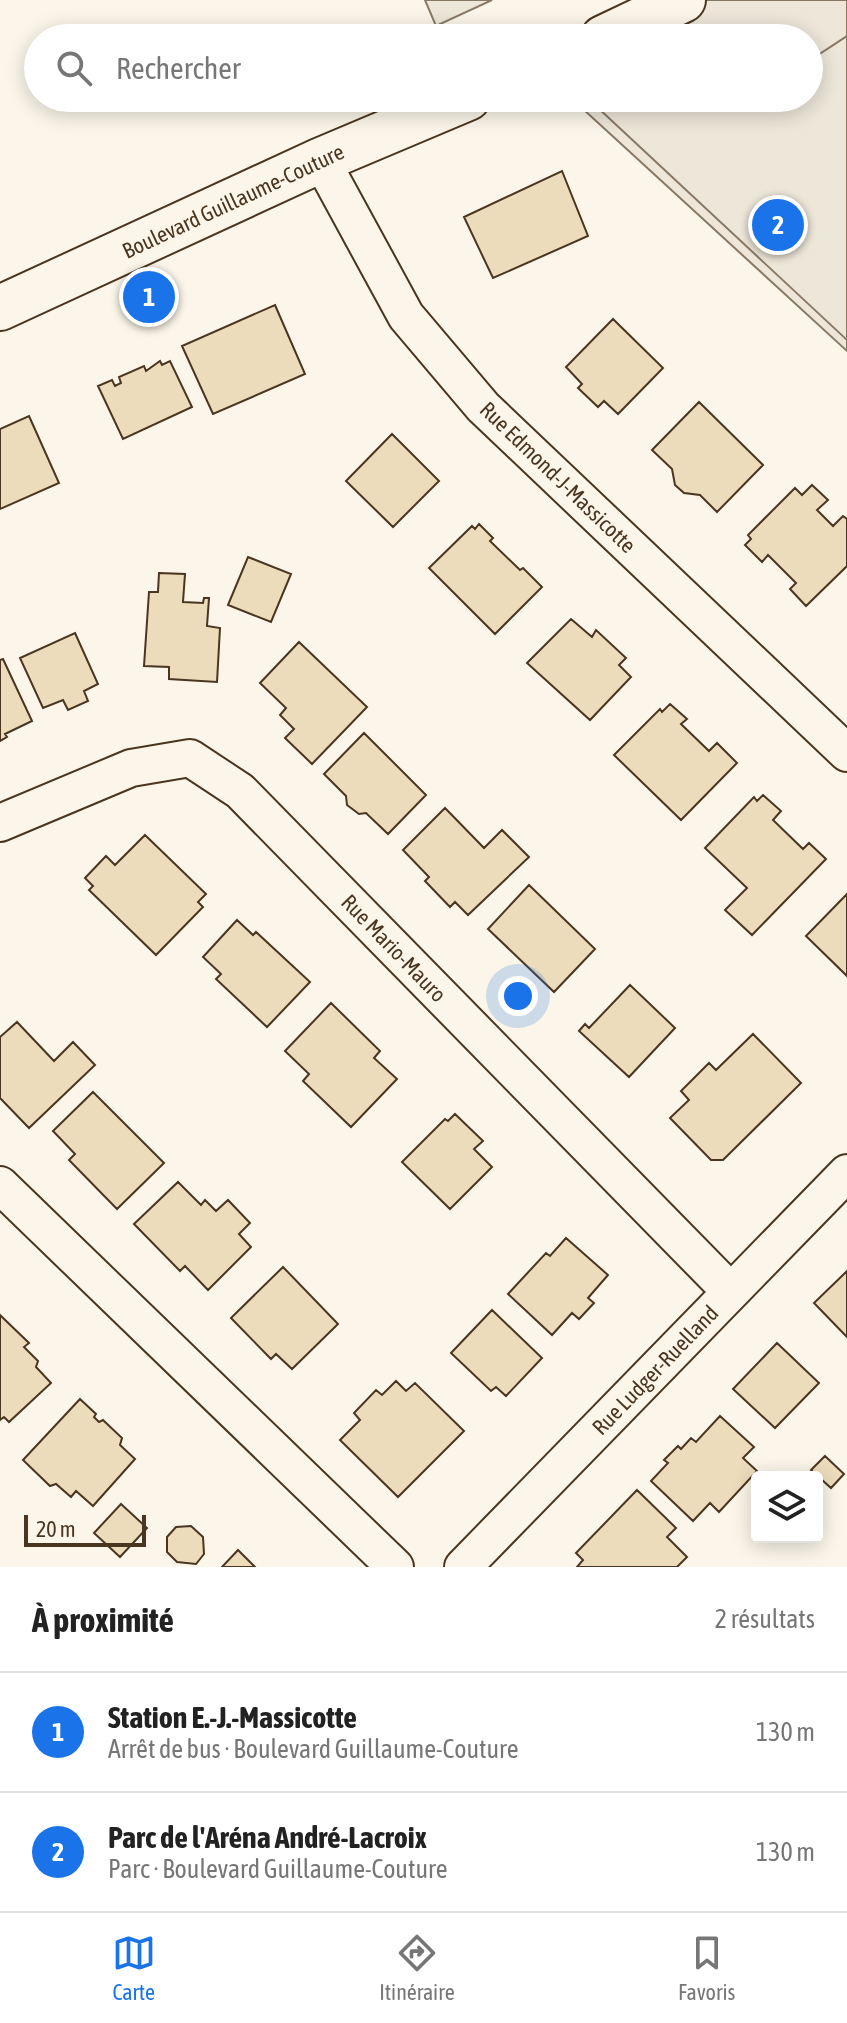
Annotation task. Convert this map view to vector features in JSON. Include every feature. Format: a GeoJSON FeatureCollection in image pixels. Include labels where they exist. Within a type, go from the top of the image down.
{"type":"FeatureCollection","features":[{"type":"Feature","properties":{"kind":"main road"},"geometry":{"type":"LineString","coordinates":[[632,24],[683,0]]}},
{"type":"Feature","properties":{"kind":"main road","name":"Boulevard Guillaume-Couture"},"geometry":{"type":"LineString","coordinates":[[0,308],[321,160],[435,112]]}},
{"type":"Feature","properties":{"kind":"street","name":"Rue Edmond-J-Massicotte"},"geometry":{"type":"LineString","coordinates":[[321,160],[406,316],[483,407],[847,753]]}},
{"type":"Feature","properties":{"kind":"street","name":"Rue Mario-Mauro"},"geometry":{"type":"LineString","coordinates":[[0,823],[131,768],[190,758],[240,791],[731,1292]]}},
{"type":"Feature","properties":{"kind":"street","name":"Rue Ludger-Ruelland"},"geometry":{"type":"LineString","coordinates":[[463,1567],[847,1173]]}},
{"type":"Feature","properties":{"kind":"street"},"geometry":{"type":"LineString","coordinates":[[0,1185],[395,1567]]}},
{"type":"Feature","properties":{"kind":"shaded area"},"geometry":{"type":"Polygon","coordinates":[[[425,0],[492,0],[440,24],[435,24],[425,0]]]}},
{"type":"Feature","properties":{"kind":"shaded area"},"geometry":{"type":"Polygon","coordinates":[[[683,0],[847,0],[847,351],[586,112],[823,112],[823,24],[632,24],[683,0]]]}},
{"type":"Feature","properties":{"kind":"shaded area"},"geometry":{"type":"Polygon","coordinates":[[[847,36],[847,340],[602,112],[823,112],[823,52],[847,36]]]}},
{"type":"Feature","properties":{"kind":"building"},"geometry":{"type":"Polygon","coordinates":[[[562,171],[588,236],[493,278],[464,217],[562,171]]]}},
{"type":"Feature","properties":{"kind":"building"},"geometry":{"type":"Polygon","coordinates":[[[275,305],[305,374],[213,414],[182,346],[275,305]]]}},
{"type":"Feature","properties":{"kind":"building"},"geometry":{"type":"Polygon","coordinates":[[[613,319],[663,368],[618,414],[604,401],[598,407],[578,388],[582,384],[566,367],[613,319]]]}},
{"type":"Feature","properties":{"kind":"building"},"geometry":{"type":"Polygon","coordinates":[[[160,361],[162,365],[170,361],[192,407],[123,439],[98,386],[112,380],[115,386],[121,383],[119,377],[144,366],[146,371],[160,361]]]}},
{"type":"Feature","properties":{"kind":"building"},"geometry":{"type":"Polygon","coordinates":[[[699,402],[763,465],[717,512],[700,495],[684,493],[675,485],[672,469],[652,450],[699,402]]]}},
{"type":"Feature","properties":{"kind":"building"},"geometry":{"type":"Polygon","coordinates":[[[29,416],[59,483],[0,509],[0,429],[29,416]]]}},
{"type":"Feature","properties":{"kind":"building"},"geometry":{"type":"Polygon","coordinates":[[[392,434],[439,481],[393,527],[346,481],[392,434]]]}},
{"type":"Feature","properties":{"kind":"building"},"geometry":{"type":"Polygon","coordinates":[[[812,485],[828,500],[817,510],[833,526],[843,516],[847,519],[847,566],[806,606],[790,589],[796,583],[768,555],[762,562],[745,545],[751,539],[748,535],[795,488],[802,495],[812,485]]]}},
{"type":"Feature","properties":{"kind":"building"},"geometry":{"type":"Polygon","coordinates":[[[479,524],[493,538],[490,541],[542,587],[495,634],[429,568],[472,526],[475,529],[479,524]]]}},
{"type":"Feature","properties":{"kind":"building"},"geometry":{"type":"Polygon","coordinates":[[[248,557],[291,574],[271,622],[228,605],[248,557]]]}},
{"type":"Feature","properties":{"kind":"building"},"geometry":{"type":"Polygon","coordinates":[[[159,573],[185,574],[183,602],[203,603],[204,598],[209,598],[207,626],[220,628],[217,682],[169,679],[169,667],[144,666],[149,592],[158,592],[159,573]]]}},
{"type":"Feature","properties":{"kind":"building"},"geometry":{"type":"Polygon","coordinates":[[[571,619],[592,637],[596,630],[626,658],[619,665],[631,677],[590,720],[527,663],[571,619]]]}},
{"type":"Feature","properties":{"kind":"building"},"geometry":{"type":"Polygon","coordinates":[[[75,633],[98,684],[84,691],[88,701],[68,710],[63,700],[43,708],[20,658],[75,633]]]}},
{"type":"Feature","properties":{"kind":"building"},"geometry":{"type":"Polygon","coordinates":[[[299,642],[367,707],[312,764],[285,738],[294,729],[280,715],[286,708],[260,683],[299,642]]]}},
{"type":"Feature","properties":{"kind":"building"},"geometry":{"type":"Polygon","coordinates":[[[3,659],[32,721],[5,734],[7,737],[0,741],[0,660],[3,659]]]}},
{"type":"Feature","properties":{"kind":"building"},"geometry":{"type":"Polygon","coordinates":[[[670,704],[687,719],[681,724],[709,751],[717,743],[737,763],[681,820],[614,755],[660,709],[662,712],[670,704]]]}},
{"type":"Feature","properties":{"kind":"building"},"geometry":{"type":"Polygon","coordinates":[[[364,733],[426,795],[388,834],[366,813],[359,814],[347,805],[346,796],[324,774],[364,733]]]}},
{"type":"Feature","properties":{"kind":"building"},"geometry":{"type":"Polygon","coordinates":[[[763,795],[781,811],[773,820],[803,849],[809,843],[826,859],[752,935],[725,910],[747,888],[705,848],[754,797],[757,801],[763,795]]]}},
{"type":"Feature","properties":{"kind":"building"},"geometry":{"type":"Polygon","coordinates":[[[445,808],[484,848],[502,830],[529,857],[468,915],[455,902],[450,907],[425,881],[429,877],[403,850],[445,808]]]}},
{"type":"Feature","properties":{"kind":"building"},"geometry":{"type":"Polygon","coordinates":[[[145,835],[206,894],[198,902],[203,907],[156,955],[89,890],[93,886],[85,878],[106,856],[115,865],[145,835]]]}},
{"type":"Feature","properties":{"kind":"building"},"geometry":{"type":"Polygon","coordinates":[[[529,885],[595,949],[554,992],[488,929],[529,885]]]}},
{"type":"Feature","properties":{"kind":"building"},"geometry":{"type":"Polygon","coordinates":[[[847,894],[847,976],[806,936],[847,894]]]}},
{"type":"Feature","properties":{"kind":"building"},"geometry":{"type":"Polygon","coordinates":[[[237,920],[253,935],[256,932],[310,982],[267,1027],[216,979],[221,974],[203,957],[237,920]]]}},
{"type":"Feature","properties":{"kind":"building"},"geometry":{"type":"Polygon","coordinates":[[[630,985],[675,1028],[629,1077],[579,1031],[585,1024],[589,1028],[630,985]]]}},
{"type":"Feature","properties":{"kind":"building"},"geometry":{"type":"Polygon","coordinates":[[[331,1003],[380,1051],[374,1058],[397,1079],[351,1127],[303,1081],[309,1074],[285,1051],[331,1003]]]}},
{"type":"Feature","properties":{"kind":"building"},"geometry":{"type":"Polygon","coordinates":[[[17,1022],[54,1061],[73,1042],[95,1065],[29,1128],[0,1098],[0,1037],[17,1022]]]}},
{"type":"Feature","properties":{"kind":"building"},"geometry":{"type":"Polygon","coordinates":[[[753,1034],[801,1083],[723,1160],[711,1160],[670,1118],[689,1100],[681,1091],[709,1063],[716,1070],[753,1034]]]}},
{"type":"Feature","properties":{"kind":"building"},"geometry":{"type":"Polygon","coordinates":[[[93,1092],[164,1163],[117,1209],[69,1160],[75,1154],[53,1131],[93,1092]]]}},
{"type":"Feature","properties":{"kind":"building"},"geometry":{"type":"Polygon","coordinates":[[[455,1114],[483,1141],[474,1149],[492,1167],[450,1209],[402,1162],[445,1119],[448,1121],[455,1114]]]}},
{"type":"Feature","properties":{"kind":"building"},"geometry":{"type":"Polygon","coordinates":[[[178,1182],[201,1205],[205,1200],[216,1211],[228,1200],[250,1223],[239,1234],[251,1247],[208,1290],[185,1266],[180,1271],[134,1224],[178,1182]]]}},
{"type":"Feature","properties":{"kind":"building"},"geometry":{"type":"Polygon","coordinates":[[[566,1238],[608,1275],[588,1298],[594,1303],[579,1319],[572,1313],[552,1335],[508,1294],[546,1253],[550,1256],[566,1238]]]}},
{"type":"Feature","properties":{"kind":"building"},"geometry":{"type":"Polygon","coordinates":[[[283,1267],[338,1324],[292,1369],[276,1354],[271,1359],[231,1318],[283,1267]]]}},
{"type":"Feature","properties":{"kind":"building"},"geometry":{"type":"Polygon","coordinates":[[[847,1271],[847,1337],[814,1303],[847,1271]]]}},
{"type":"Feature","properties":{"kind":"building"},"geometry":{"type":"Polygon","coordinates":[[[492,1310],[542,1358],[506,1396],[496,1387],[491,1391],[451,1353],[492,1310]]]}},
{"type":"Feature","properties":{"kind":"building"},"geometry":{"type":"Polygon","coordinates":[[[0,1315],[29,1343],[24,1347],[38,1361],[36,1367],[51,1383],[9,1422],[4,1417],[0,1420],[0,1315]]]}},
{"type":"Feature","properties":{"kind":"building"},"geometry":{"type":"Polygon","coordinates":[[[777,1343],[819,1383],[775,1428],[733,1389],[777,1343]]]}},
{"type":"Feature","properties":{"kind":"building"},"geometry":{"type":"Polygon","coordinates":[[[396,1381],[406,1391],[415,1383],[464,1431],[398,1497],[340,1440],[360,1420],[354,1413],[376,1390],[382,1395],[396,1381]]]}},
{"type":"Feature","properties":{"kind":"building"},"geometry":{"type":"Polygon","coordinates":[[[80,1399],[96,1414],[94,1417],[99,1422],[103,1420],[122,1438],[120,1445],[135,1459],[93,1506],[76,1491],[71,1497],[56,1484],[50,1486],[23,1460],[80,1399]]]}},
{"type":"Feature","properties":{"kind":"building"},"geometry":{"type":"Polygon","coordinates":[[[720,1416],[754,1447],[743,1458],[757,1471],[751,1471],[751,1477],[719,1512],[710,1503],[693,1521],[651,1481],[668,1463],[664,1460],[678,1446],[681,1449],[691,1438],[696,1442],[720,1416]]]}},
{"type":"Feature","properties":{"kind":"building"},"geometry":{"type":"Polygon","coordinates":[[[825,1456],[844,1474],[831,1488],[823,1481],[823,1471],[811,1470],[825,1456]]]}},
{"type":"Feature","properties":{"kind":"building"},"geometry":{"type":"Polygon","coordinates":[[[637,1490],[676,1528],[667,1537],[687,1557],[677,1567],[577,1567],[583,1560],[576,1553],[637,1490]]]}},
{"type":"Feature","properties":{"kind":"building"},"geometry":{"type":"Polygon","coordinates":[[[121,1504],[147,1528],[120,1557],[94,1533],[121,1504]]]}},
{"type":"Feature","properties":{"kind":"building"},"geometry":{"type":"Polygon","coordinates":[[[191,1526],[203,1537],[204,1554],[196,1564],[177,1562],[167,1552],[167,1537],[176,1527],[191,1526]]]}},
{"type":"Feature","properties":{"kind":"building"},"geometry":{"type":"Polygon","coordinates":[[[238,1550],[255,1567],[222,1567],[238,1550]]]}},
{"type":"Feature","properties":{"kind":"place","name":"Parc de l'Aréna André-Lacroix"},"geometry":{"type":"Point","coordinates":[778,225]}},
{"type":"Feature","properties":{"kind":"place","name":"Station E.-J.-Massicotte"},"geometry":{"type":"Point","coordinates":[149,297]}}]}
